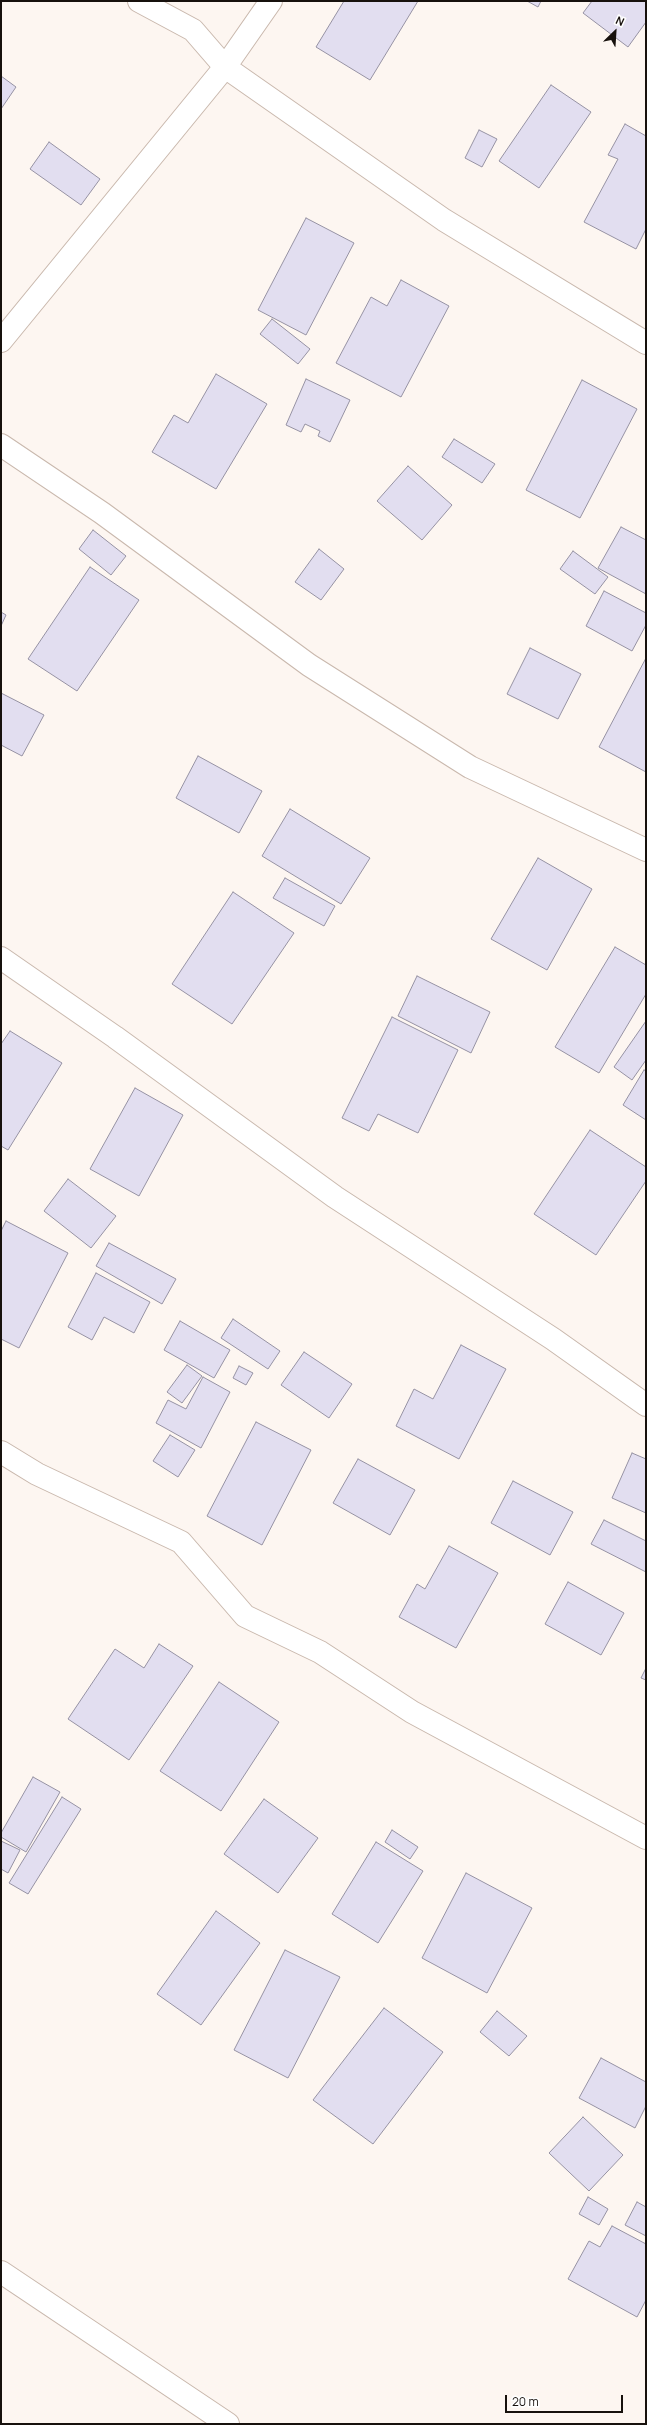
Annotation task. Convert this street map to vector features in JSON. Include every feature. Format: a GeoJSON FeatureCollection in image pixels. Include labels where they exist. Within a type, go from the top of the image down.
{"type":"FeatureCollection","features":[{"type":"Feature","properties":{"kind":"street"},"geometry":{"type":"LineString","coordinates":[[139,1],[193,30],[225,67],[444,220],[646,343]]}},
{"type":"Feature","properties":{"kind":"street"},"geometry":{"type":"LineString","coordinates":[[1,341],[225,67],[271,1]]}},
{"type":"Feature","properties":{"kind":"street"},"geometry":{"type":"LineString","coordinates":[[1,446],[102,513],[309,665],[463,762],[646,850]]}},
{"type":"Feature","properties":{"kind":"street"},"geometry":{"type":"LineString","coordinates":[[1,958],[115,1037],[335,1197],[552,1339],[646,1405]]}},
{"type":"Feature","properties":{"kind":"street"},"geometry":{"type":"LineString","coordinates":[[1,1452],[37,1474],[181,1542],[245,1616],[320,1652],[412,1712],[646,1838]]}},
{"type":"Feature","properties":{"kind":"street"},"geometry":{"type":"LineString","coordinates":[[1,2272],[228,2424]]}},
{"type":"Feature","properties":{"kind":"building"},"geometry":{"type":"Polygon","coordinates":[[[344,1],[418,1],[370,80],[316,47],[344,1]]]}},
{"type":"Feature","properties":{"kind":"building"},"geometry":{"type":"Polygon","coordinates":[[[527,1],[541,1],[538,7],[527,1]]]}},
{"type":"Feature","properties":{"kind":"building"},"geometry":{"type":"Polygon","coordinates":[[[592,1],[646,1],[646,22],[628,47],[583,13],[592,1]]]}},
{"type":"Feature","properties":{"kind":"building"},"geometry":{"type":"Polygon","coordinates":[[[1,76],[16,87],[1,109],[1,76]]]}},
{"type":"Feature","properties":{"kind":"building"},"geometry":{"type":"Polygon","coordinates":[[[551,85],[591,112],[539,188],[499,161],[551,85]]]}},
{"type":"Feature","properties":{"kind":"building"},"geometry":{"type":"Polygon","coordinates":[[[625,124],[646,136],[646,229],[636,249],[584,222],[618,159],[608,155],[625,124]]]}},
{"type":"Feature","properties":{"kind":"building"},"geometry":{"type":"Polygon","coordinates":[[[479,130],[497,139],[482,167],[465,158],[479,130]]]}},
{"type":"Feature","properties":{"kind":"building"},"geometry":{"type":"Polygon","coordinates":[[[49,142],[100,179],[81,205],[30,169],[49,142]]]}},
{"type":"Feature","properties":{"kind":"building"},"geometry":{"type":"Polygon","coordinates":[[[306,218],[354,243],[306,335],[258,310],[306,218]]]}},
{"type":"Feature","properties":{"kind":"building"},"geometry":{"type":"Polygon","coordinates":[[[401,280],[449,306],[401,397],[336,363],[371,297],[387,306],[401,280]]]}},
{"type":"Feature","properties":{"kind":"building"},"geometry":{"type":"Polygon","coordinates":[[[272,319],[310,349],[298,364],[260,334],[272,319]]]}},
{"type":"Feature","properties":{"kind":"building"},"geometry":{"type":"Polygon","coordinates":[[[216,374],[267,404],[216,489],[152,452],[174,415],[188,423],[216,374]]]}},
{"type":"Feature","properties":{"kind":"building"},"geometry":{"type":"Polygon","coordinates":[[[306,379],[350,400],[330,442],[318,436],[320,431],[305,424],[301,432],[286,425],[306,379]]]}},
{"type":"Feature","properties":{"kind":"building"},"geometry":{"type":"Polygon","coordinates":[[[582,380],[637,409],[580,518],[526,490],[582,380]]]}},
{"type":"Feature","properties":{"kind":"building"},"geometry":{"type":"Polygon","coordinates":[[[454,439],[495,464],[482,483],[442,457],[454,439]]]}},
{"type":"Feature","properties":{"kind":"building"},"geometry":{"type":"Polygon","coordinates":[[[408,466],[452,505],[422,540],[377,501],[408,466]]]}},
{"type":"Feature","properties":{"kind":"building"},"geometry":{"type":"Polygon","coordinates":[[[621,527],[646,540],[646,594],[598,568],[621,527]]]}},
{"type":"Feature","properties":{"kind":"building"},"geometry":{"type":"Polygon","coordinates":[[[93,530],[126,556],[111,575],[79,549],[93,530]]]}},
{"type":"Feature","properties":{"kind":"building"},"geometry":{"type":"Polygon","coordinates":[[[319,549],[344,569],[321,600],[295,582],[319,549]]]}},
{"type":"Feature","properties":{"kind":"building"},"geometry":{"type":"Polygon","coordinates":[[[573,551],[608,577],[595,594],[560,569],[573,551]]]}},
{"type":"Feature","properties":{"kind":"building"},"geometry":{"type":"Polygon","coordinates":[[[90,567],[139,600],[77,691],[28,659],[90,567]]]}},
{"type":"Feature","properties":{"kind":"building"},"geometry":{"type":"Polygon","coordinates":[[[604,591],[646,613],[646,625],[632,651],[586,626],[604,591]]]}},
{"type":"Feature","properties":{"kind":"building"},"geometry":{"type":"Polygon","coordinates":[[[1,612],[6,615],[1,626],[1,612]]]}},
{"type":"Feature","properties":{"kind":"building"},"geometry":{"type":"Polygon","coordinates":[[[530,648],[581,674],[558,719],[507,694],[530,648]]]}},
{"type":"Feature","properties":{"kind":"building"},"geometry":{"type":"Polygon","coordinates":[[[646,658],[646,772],[599,747],[646,658]]]}},
{"type":"Feature","properties":{"kind":"building"},"geometry":{"type":"Polygon","coordinates":[[[1,693],[44,715],[22,756],[1,745],[1,693]]]}},
{"type":"Feature","properties":{"kind":"building"},"geometry":{"type":"Polygon","coordinates":[[[198,756],[262,791],[239,833],[176,798],[198,756]]]}},
{"type":"Feature","properties":{"kind":"building"},"geometry":{"type":"Polygon","coordinates":[[[290,809],[370,858],[341,904],[262,856],[290,809]]]}},
{"type":"Feature","properties":{"kind":"building"},"geometry":{"type":"Polygon","coordinates":[[[538,858],[592,889],[547,970],[491,939],[538,858]]]}},
{"type":"Feature","properties":{"kind":"building"},"geometry":{"type":"Polygon","coordinates":[[[285,878],[335,906],[324,926],[273,898],[285,878]]]}},
{"type":"Feature","properties":{"kind":"building"},"geometry":{"type":"Polygon","coordinates":[[[233,892],[294,933],[232,1024],[172,984],[233,892]]]}},
{"type":"Feature","properties":{"kind":"building"},"geometry":{"type":"Polygon","coordinates":[[[615,947],[646,965],[646,994],[599,1073],[555,1047],[615,947]]]}},
{"type":"Feature","properties":{"kind":"building"},"geometry":{"type":"Polygon","coordinates":[[[417,976],[490,1012],[471,1053],[398,1016],[417,976]]]}},
{"type":"Feature","properties":{"kind":"building"},"geometry":{"type":"Polygon","coordinates":[[[392,1017],[458,1050],[418,1133],[378,1114],[369,1131],[342,1118],[392,1017]]]}},
{"type":"Feature","properties":{"kind":"building"},"geometry":{"type":"Polygon","coordinates":[[[646,1021],[646,1060],[632,1080],[614,1067],[646,1021]]]}},
{"type":"Feature","properties":{"kind":"building"},"geometry":{"type":"Polygon","coordinates":[[[10,1031],[62,1063],[8,1150],[1,1146],[1,1044],[10,1031]]]}},
{"type":"Feature","properties":{"kind":"building"},"geometry":{"type":"Polygon","coordinates":[[[644,1070],[646,1071],[646,1120],[623,1105],[644,1070]]]}},
{"type":"Feature","properties":{"kind":"building"},"geometry":{"type":"Polygon","coordinates":[[[135,1088],[183,1115],[139,1196],[90,1169],[135,1088]]]}},
{"type":"Feature","properties":{"kind":"building"},"geometry":{"type":"Polygon","coordinates":[[[590,1130],[646,1167],[646,1181],[596,1255],[534,1214],[590,1130]]]}},
{"type":"Feature","properties":{"kind":"building"},"geometry":{"type":"Polygon","coordinates":[[[68,1179],[116,1216],[91,1248],[44,1211],[68,1179]]]}},
{"type":"Feature","properties":{"kind":"building"},"geometry":{"type":"Polygon","coordinates":[[[6,1221],[68,1253],[19,1348],[1,1339],[1,1231],[6,1221]]]}},
{"type":"Feature","properties":{"kind":"building"},"geometry":{"type":"Polygon","coordinates":[[[109,1243],[176,1279],[162,1304],[96,1266],[109,1243]]]}},
{"type":"Feature","properties":{"kind":"building"},"geometry":{"type":"Polygon","coordinates":[[[96,1273],[150,1302],[134,1333],[104,1317],[92,1340],[68,1327],[96,1273]]]}},
{"type":"Feature","properties":{"kind":"building"},"geometry":{"type":"Polygon","coordinates":[[[233,1319],[280,1351],[268,1369],[221,1338],[233,1319]]]}},
{"type":"Feature","properties":{"kind":"building"},"geometry":{"type":"Polygon","coordinates":[[[180,1321],[230,1350],[214,1378],[164,1350],[180,1321]]]}},
{"type":"Feature","properties":{"kind":"building"},"geometry":{"type":"Polygon","coordinates":[[[461,1345],[506,1369],[459,1459],[396,1426],[414,1389],[433,1399],[461,1345]]]}},
{"type":"Feature","properties":{"kind":"building"},"geometry":{"type":"Polygon","coordinates":[[[304,1352],[352,1384],[329,1418],[281,1385],[304,1352]]]}},
{"type":"Feature","properties":{"kind":"building"},"geometry":{"type":"Polygon","coordinates":[[[187,1365],[202,1376],[182,1403],[167,1392],[187,1365]]]}},
{"type":"Feature","properties":{"kind":"building"},"geometry":{"type":"Polygon","coordinates":[[[239,1366],[253,1373],[246,1385],[233,1378],[239,1366]]]}},
{"type":"Feature","properties":{"kind":"building"},"geometry":{"type":"Polygon","coordinates":[[[203,1377],[230,1392],[201,1448],[156,1423],[168,1400],[186,1409],[203,1377]]]}},
{"type":"Feature","properties":{"kind":"building"},"geometry":{"type":"Polygon","coordinates":[[[256,1422],[311,1450],[262,1545],[207,1516],[256,1422]]]}},
{"type":"Feature","properties":{"kind":"building"},"geometry":{"type":"Polygon","coordinates":[[[170,1435],[195,1450],[178,1477],[153,1461],[170,1435]]]}},
{"type":"Feature","properties":{"kind":"building"},"geometry":{"type":"Polygon","coordinates":[[[632,1453],[646,1459],[646,1513],[612,1498],[632,1453]]]}},
{"type":"Feature","properties":{"kind":"building"},"geometry":{"type":"Polygon","coordinates":[[[358,1459],[415,1490],[390,1535],[333,1503],[358,1459]]]}},
{"type":"Feature","properties":{"kind":"building"},"geometry":{"type":"Polygon","coordinates":[[[513,1481],[573,1512],[550,1555],[491,1523],[513,1481]]]}},
{"type":"Feature","properties":{"kind":"building"},"geometry":{"type":"Polygon","coordinates":[[[604,1520],[646,1541],[646,1572],[591,1544],[604,1520]]]}},
{"type":"Feature","properties":{"kind":"building"},"geometry":{"type":"Polygon","coordinates":[[[449,1546],[498,1573],[456,1648],[399,1617],[417,1584],[425,1589],[449,1546]]]}},
{"type":"Feature","properties":{"kind":"building"},"geometry":{"type":"Polygon","coordinates":[[[568,1582],[624,1613],[601,1655],[545,1624],[568,1582]]]}},
{"type":"Feature","properties":{"kind":"building"},"geometry":{"type":"Polygon","coordinates":[[[159,1644],[193,1666],[129,1760],[68,1719],[115,1649],[144,1668],[159,1644]]]}},
{"type":"Feature","properties":{"kind":"building"},"geometry":{"type":"Polygon","coordinates":[[[646,1668],[646,1680],[641,1678],[646,1668]]]}},
{"type":"Feature","properties":{"kind":"building"},"geometry":{"type":"Polygon","coordinates":[[[219,1682],[279,1722],[221,1811],[160,1771],[219,1682]]]}},
{"type":"Feature","properties":{"kind":"building"},"geometry":{"type":"Polygon","coordinates":[[[33,1777],[60,1792],[26,1852],[1,1837],[1,1833],[33,1777]]]}},
{"type":"Feature","properties":{"kind":"building"},"geometry":{"type":"Polygon","coordinates":[[[62,1797],[81,1809],[28,1894],[9,1883],[62,1797]]]}},
{"type":"Feature","properties":{"kind":"building"},"geometry":{"type":"Polygon","coordinates":[[[264,1799],[318,1838],[278,1893],[224,1854],[264,1799]]]}},
{"type":"Feature","properties":{"kind":"building"},"geometry":{"type":"Polygon","coordinates":[[[392,1830],[418,1847],[410,1859],[385,1842],[392,1830]]]}},
{"type":"Feature","properties":{"kind":"building"},"geometry":{"type":"Polygon","coordinates":[[[1,1841],[20,1850],[8,1873],[1,1869],[1,1841]]]}},
{"type":"Feature","properties":{"kind":"building"},"geometry":{"type":"Polygon","coordinates":[[[376,1842],[423,1871],[378,1943],[332,1914],[376,1842]]]}},
{"type":"Feature","properties":{"kind":"building"},"geometry":{"type":"Polygon","coordinates":[[[466,1873],[532,1908],[487,1993],[422,1958],[466,1873]]]}},
{"type":"Feature","properties":{"kind":"building"},"geometry":{"type":"Polygon","coordinates":[[[216,1911],[260,1943],[201,2025],[157,1994],[216,1911]]]}},
{"type":"Feature","properties":{"kind":"building"},"geometry":{"type":"Polygon","coordinates":[[[285,1950],[340,1977],[288,2078],[234,2050],[285,1950]]]}},
{"type":"Feature","properties":{"kind":"building"},"geometry":{"type":"Polygon","coordinates":[[[384,2008],[443,2052],[373,2144],[313,2100],[384,2008]]]}},
{"type":"Feature","properties":{"kind":"building"},"geometry":{"type":"Polygon","coordinates":[[[497,2011],[527,2036],[509,2056],[480,2032],[497,2011]]]}},
{"type":"Feature","properties":{"kind":"building"},"geometry":{"type":"Polygon","coordinates":[[[601,2058],[646,2082],[646,2106],[635,2128],[579,2098],[601,2058]]]}},
{"type":"Feature","properties":{"kind":"building"},"geometry":{"type":"Polygon","coordinates":[[[583,2117],[623,2155],[589,2191],[549,2153],[583,2117]]]}},
{"type":"Feature","properties":{"kind":"building"},"geometry":{"type":"Polygon","coordinates":[[[588,2197],[608,2209],[599,2225],[579,2214],[588,2197]]]}},
{"type":"Feature","properties":{"kind":"building"},"geometry":{"type":"Polygon","coordinates":[[[637,2202],[646,2207],[646,2236],[625,2225],[637,2202]]]}},
{"type":"Feature","properties":{"kind":"building"},"geometry":{"type":"Polygon","coordinates":[[[612,2226],[646,2244],[646,2300],[637,2317],[568,2279],[589,2241],[600,2247],[612,2226]]]}}]}
